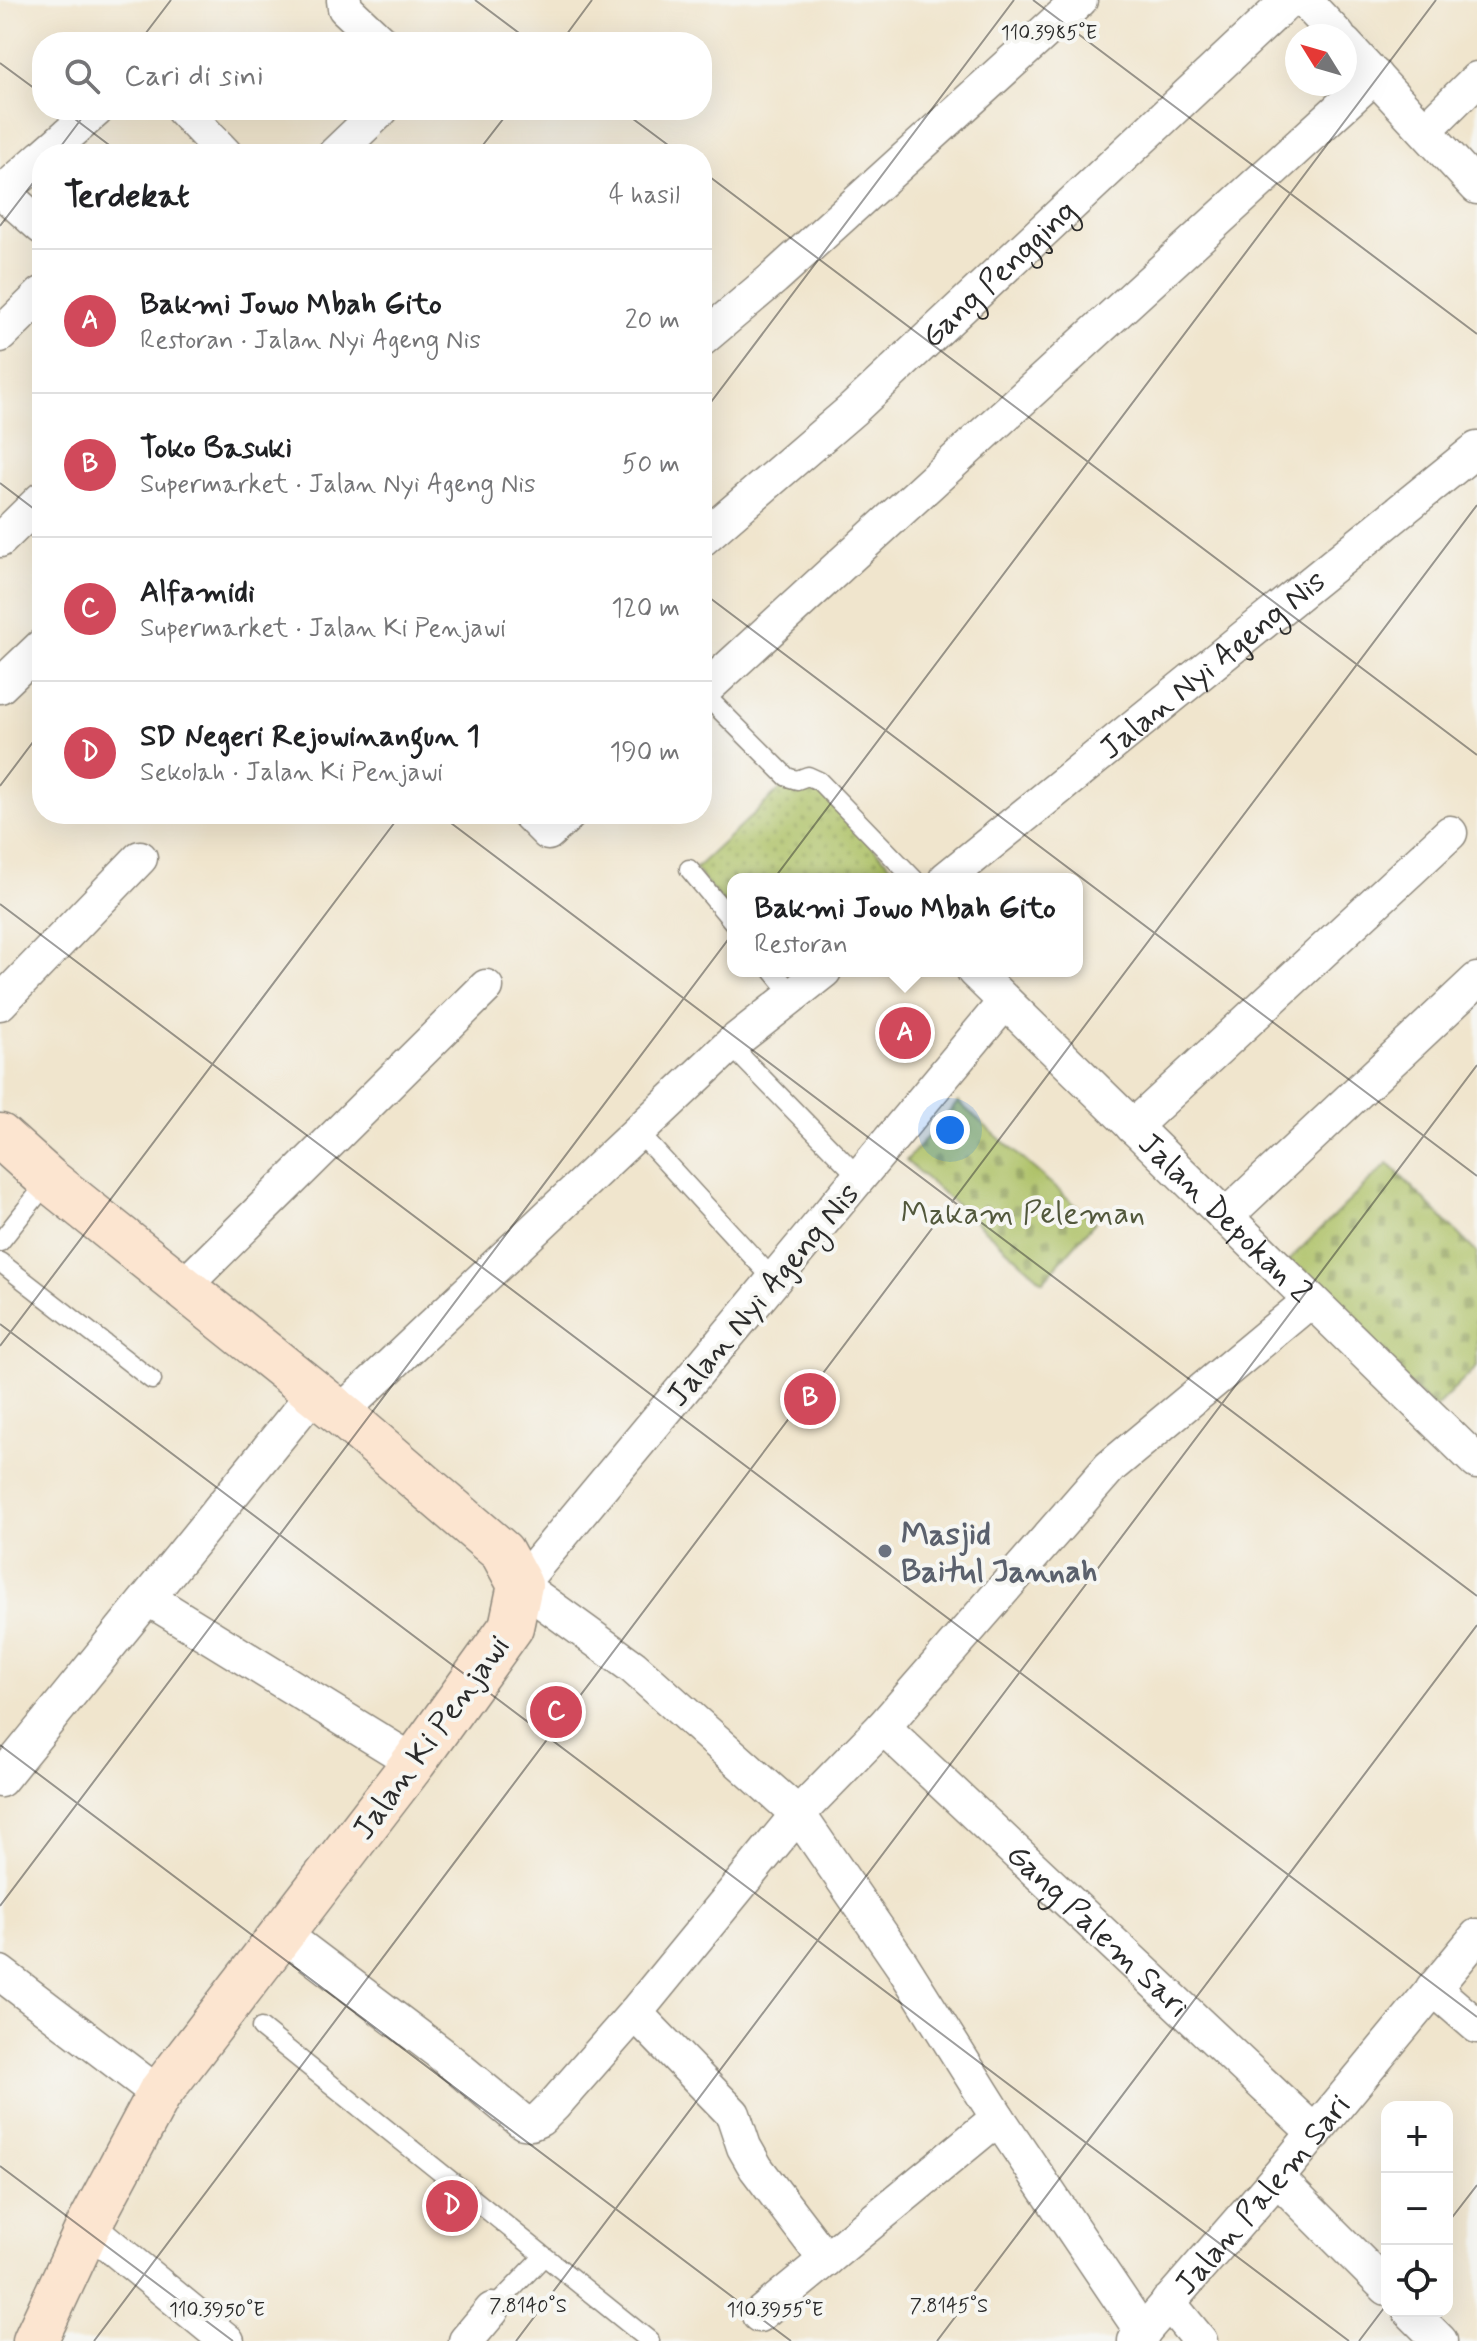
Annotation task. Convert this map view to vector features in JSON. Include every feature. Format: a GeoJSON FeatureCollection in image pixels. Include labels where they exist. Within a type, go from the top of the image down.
{"type":"FeatureCollection","features":[{"type":"Feature","properties":{"kind":"main road"},"geometry":{"type":"LineString","coordinates":[[0,1136],[49,1180],[327,1403],[502,1552],[520,1585]]}},
{"type":"Feature","properties":{"kind":"main road","name":"Jalan Ki Penjawi"},"geometry":{"type":"LineString","coordinates":[[35,2341],[88,2227],[159,2094],[243,2016],[283,1934],[414,1762],[511,1627],[520,1585]]}},
{"type":"Feature","properties":{"kind":"street"},"geometry":{"type":"LineString","coordinates":[[344,0],[345,8],[370,32]]}},
{"type":"Feature","properties":{"kind":"street"},"geometry":{"type":"LineString","coordinates":[[712,331],[1080,0]]}},
{"type":"Feature","properties":{"kind":"street","name":"Gang Pengging"},"geometry":{"type":"LineString","coordinates":[[712,530],[864,399],[1289,0]]}},
{"type":"Feature","properties":{"kind":"street"},"geometry":{"type":"LineString","coordinates":[[1304,0],[1327,24]]}},
{"type":"Feature","properties":{"kind":"street"},"geometry":{"type":"LineString","coordinates":[[1357,57],[1477,187]]}},
{"type":"Feature","properties":{"kind":"street"},"geometry":{"type":"LineString","coordinates":[[712,683],[1375,76]]}},
{"type":"Feature","properties":{"kind":"street"},"geometry":{"type":"LineString","coordinates":[[1425,130],[1477,79]]}},
{"type":"Feature","properties":{"kind":"street"},"geometry":{"type":"LineString","coordinates":[[58,144],[85,120]]}},
{"type":"Feature","properties":{"kind":"street"},"geometry":{"type":"LineString","coordinates":[[193,120],[215,144]]}},
{"type":"Feature","properties":{"kind":"street"},"geometry":{"type":"LineString","coordinates":[[345,144],[371,120]]}},
{"type":"Feature","properties":{"kind":"street"},"geometry":{"type":"LineString","coordinates":[[32,166],[1,191],[32,218]]}},
{"type":"Feature","properties":{"kind":"street"},"geometry":{"type":"LineString","coordinates":[[0,335],[32,304]]}},
{"type":"Feature","properties":{"kind":"street","name":"Jalan Nyi Ageng Nis"},"geometry":{"type":"LineString","coordinates":[[953,873],[1477,449]]}},
{"type":"Feature","properties":{"kind":"street"},"geometry":{"type":"LineString","coordinates":[[0,540],[32,509]]}},
{"type":"Feature","properties":{"kind":"street"},"geometry":{"type":"LineString","coordinates":[[0,686],[32,656]]}},
{"type":"Feature","properties":{"kind":"street"},"geometry":{"type":"LineString","coordinates":[[537,824],[548,833],[558,824]]}},
{"type":"Feature","properties":{"kind":"street"},"geometry":{"type":"LineString","coordinates":[[1133,1127],[1450,833]]}},
{"type":"Feature","properties":{"kind":"street"},"geometry":{"type":"LineString","coordinates":[[0,1003],[140,858]]}},
{"type":"Feature","properties":{"kind":"street"},"geometry":{"type":"LineString","coordinates":[[0,1780],[149,1599],[327,1403],[638,1132],[730,1045],[783,983],[804,977]]}},
{"type":"Feature","properties":{"kind":"street","name":"Jalan Depokan 2"},"geometry":{"type":"LineString","coordinates":[[980,977],[1311,1300],[1474,1452]]}},
{"type":"Feature","properties":{"kind":"street"},"geometry":{"type":"LineString","coordinates":[[1225,1217],[1477,980]]}},
{"type":"Feature","properties":{"kind":"street"},"geometry":{"type":"LineString","coordinates":[[183,1287],[486,987]]}},
{"type":"Feature","properties":{"kind":"street","name":"Jalan Nyi Ageng Nis"},"geometry":{"type":"LineString","coordinates":[[520,1585],[1004,1003]]}},
{"type":"Feature","properties":{"kind":"street"},"geometry":{"type":"LineString","coordinates":[[283,1934],[440,2053],[527,2124],[540,2119],[635,2013],[798,1814],[883,1727],[1110,1467],[1311,1300]]}},
{"type":"Feature","properties":{"kind":"street"},"geometry":{"type":"LineString","coordinates":[[520,1585],[633,1667],[798,1814],[902,1965],[1139,2337]]}},
{"type":"Feature","properties":{"kind":"street"},"geometry":{"type":"LineString","coordinates":[[149,1599],[414,1762]]}},
{"type":"Feature","properties":{"kind":"street","name":"Gang Palem Sari"},"geometry":{"type":"LineString","coordinates":[[883,1727],[1315,2133]]}},
{"type":"Feature","properties":{"kind":"street","name":"Jalan Palem Sari"},"geometry":{"type":"LineString","coordinates":[[1139,2337],[1315,2133],[1477,1936]]}},
{"type":"Feature","properties":{"kind":"street"},"geometry":{"type":"LineString","coordinates":[[0,1973],[159,2094]]}},
{"type":"Feature","properties":{"kind":"street"},"geometry":{"type":"LineString","coordinates":[[1433,1988],[1477,2026]]}},
{"type":"Feature","properties":{"kind":"street"},"geometry":{"type":"LineString","coordinates":[[635,2013],[733,2114],[744,2147],[767,2186],[826,2260]]}},
{"type":"Feature","properties":{"kind":"street"},"geometry":{"type":"LineString","coordinates":[[759,2315],[998,2118]]}},
{"type":"Feature","properties":{"kind":"street"},"geometry":{"type":"LineString","coordinates":[[1277,2178],[1381,2282]]}},
{"type":"Feature","properties":{"kind":"street"},"geometry":{"type":"LineString","coordinates":[[88,2227],[227,2341]]}},
{"type":"Feature","properties":{"kind":"street"},"geometry":{"type":"LineString","coordinates":[[1168,2302],[1200,2341]]}},
{"type":"Feature","properties":{"kind":"street"},"geometry":{"type":"LineString","coordinates":[[466,2341],[492,2310]]}},
{"type":"Feature","properties":{"kind":"street"},"geometry":{"type":"LineString","coordinates":[[1416,2317],[1440,2341]]}},
{"type":"Feature","properties":{"kind":"lane"},"geometry":{"type":"LineString","coordinates":[[712,702],[787,777],[797,780],[808,776],[819,781],[908,873]]}},
{"type":"Feature","properties":{"kind":"lane"},"geometry":{"type":"LineString","coordinates":[[689,869],[727,915]]}},
{"type":"Feature","properties":{"kind":"lane"},"geometry":{"type":"LineString","coordinates":[[730,1045],[859,1177]]}},
{"type":"Feature","properties":{"kind":"lane"},"geometry":{"type":"LineString","coordinates":[[638,1132],[774,1280]]}},
{"type":"Feature","properties":{"kind":"lane"},"geometry":{"type":"LineString","coordinates":[[0,1242],[49,1180]]}},
{"type":"Feature","properties":{"kind":"lane"},"geometry":{"type":"LineString","coordinates":[[0,1262],[152,1380]]}},
{"type":"Feature","properties":{"kind":"lane"},"geometry":{"type":"LineString","coordinates":[[243,2016],[650,2341]]}},
{"type":"Feature","properties":{"kind":"lane"},"geometry":{"type":"LineString","coordinates":[[492,2310],[543,2257]]}},
{"type":"Feature","properties":{"kind":"green space"},"geometry":{"type":"Polygon","coordinates":[[[809,781],[898,873],[727,873],[727,908],[695,869],[788,782],[809,781]]]}},
{"type":"Feature","properties":{"kind":"green space","name":"Makam Peleman"},"geometry":{"type":"Polygon","coordinates":[[[958,1102],[1095,1222],[1043,1281],[906,1161],[958,1102]]]}},
{"type":"Feature","properties":{"kind":"green space"},"geometry":{"type":"Polygon","coordinates":[[[1388,1163],[1477,1253],[1477,1367],[1434,1409],[1288,1261],[1388,1163]]]}},
{"type":"Feature","properties":{"kind":"place","name":"Bakmi Jowo Mbah Gito"},"geometry":{"type":"Point","coordinates":[905,1033]}},
{"type":"Feature","properties":{"kind":"place","name":"Toko Basuki"},"geometry":{"type":"Point","coordinates":[810,1399]}},
{"type":"Feature","properties":{"kind":"place","name":"Masjid Baitul Jannah"},"geometry":{"type":"Point","coordinates":[885,1551]}},
{"type":"Feature","properties":{"kind":"place","name":"Alfamidi"},"geometry":{"type":"Point","coordinates":[556,1712]}},
{"type":"Feature","properties":{"kind":"place","name":"SD Negeri Rejowinangun 1"},"geometry":{"type":"Point","coordinates":[452,2206]}}]}
